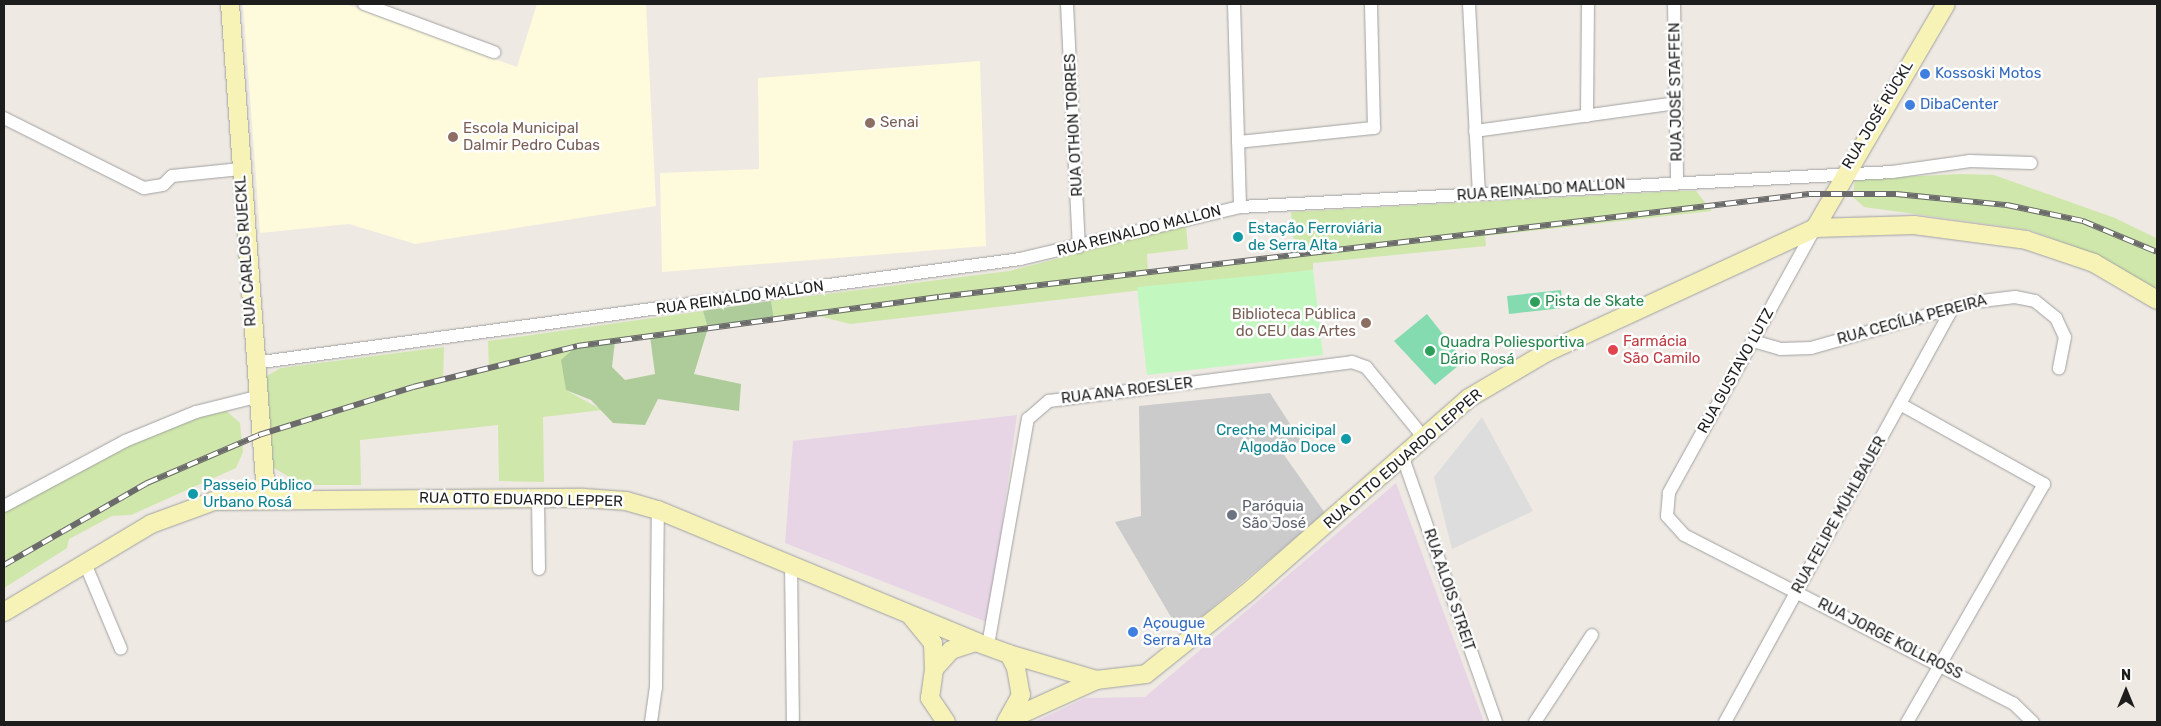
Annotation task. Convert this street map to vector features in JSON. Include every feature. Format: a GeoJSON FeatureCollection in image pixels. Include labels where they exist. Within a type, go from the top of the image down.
{"type":"FeatureCollection","features":[{"type":"Feature","properties":{"kind":"main road","name":"RUA CARLOS RUECKL"},"geometry":{"type":"LineString","coordinates":[[230,4],[256,397],[266,498]]}},
{"type":"Feature","properties":{"kind":"main road","name":"RUA JOSÉ RÜCKL"},"geometry":{"type":"LineString","coordinates":[[1815,228],[1842,174],[1946,4]]}},
{"type":"Feature","properties":{"kind":"main road"},"geometry":{"type":"LineString","coordinates":[[1815,228],[1914,225],[2026,240],[2094,263],[2157,300]]}},
{"type":"Feature","properties":{"kind":"main road","name":"RUA OTTO EDUARDO LEPPER"},"geometry":{"type":"LineString","coordinates":[[1007,721],[1096,680],[1132,677],[1162,663],[1403,458],[1469,398],[1548,352],[1815,228]]}},
{"type":"Feature","properties":{"kind":"main road","name":"RUA OTTO EDUARDO LEPPER"},"geometry":{"type":"LineString","coordinates":[[4,612],[84,561],[192,507],[266,498],[538,498],[626,501],[658,510],[1009,654],[1096,680]]}},
{"type":"Feature","properties":{"kind":"main road","name":"RUA OTTO EDUARDO LEPPER"},"geometry":{"type":"LineString","coordinates":[[905,610],[933,643],[934,669],[928,722]]}},
{"type":"Feature","properties":{"kind":"main road"},"geometry":{"type":"LineString","coordinates":[[934,669],[952,650],[982,643]]}},
{"type":"Feature","properties":{"kind":"main road"},"geometry":{"type":"LineString","coordinates":[[1007,721],[1021,696],[1021,682],[1009,654]]}},
{"type":"Feature","properties":{"kind":"main road"},"geometry":{"type":"LineString","coordinates":[[930,698],[946,722]]}},
{"type":"Feature","properties":{"kind":"street"},"geometry":{"type":"LineString","coordinates":[[364,4],[494,52]]}},
{"type":"Feature","properties":{"kind":"street","name":"RUA OTHON TORRES"},"geometry":{"type":"LineString","coordinates":[[1067,4],[1079,247]]}},
{"type":"Feature","properties":{"kind":"street"},"geometry":{"type":"LineString","coordinates":[[1234,4],[1240,207]]}},
{"type":"Feature","properties":{"kind":"street"},"geometry":{"type":"LineString","coordinates":[[1238,142],[1374,128],[1371,4]]}},
{"type":"Feature","properties":{"kind":"street"},"geometry":{"type":"LineString","coordinates":[[1468,4],[1479,194]]}},
{"type":"Feature","properties":{"kind":"street"},"geometry":{"type":"LineString","coordinates":[[1587,116],[1588,4]]}},
{"type":"Feature","properties":{"kind":"street","name":"RUA JOSÉ STAFFEN"},"geometry":{"type":"LineString","coordinates":[[1674,4],[1677,181]]}},
{"type":"Feature","properties":{"kind":"street"},"geometry":{"type":"LineString","coordinates":[[1475,131],[1676,103]]}},
{"type":"Feature","properties":{"kind":"street"},"geometry":{"type":"LineString","coordinates":[[4,118],[144,188],[163,185],[172,176],[241,169]]}},
{"type":"Feature","properties":{"kind":"street","name":"RUA REINALDO MALLON"},"geometry":{"type":"LineString","coordinates":[[254,364],[960,268],[1079,247],[1200,213],[1240,207],[1677,181],[1842,174],[1970,162],[2031,162]]}},
{"type":"Feature","properties":{"kind":"street","name":"RUA GUSTAVO LUTZ"},"geometry":{"type":"LineString","coordinates":[[1667,516],[1668,493],[1815,228]]}},
{"type":"Feature","properties":{"kind":"street","name":"RUA CECÍLIA PEREIRA"},"geometry":{"type":"LineString","coordinates":[[1753,341],[1774,348],[1800,349],[1953,308],[2002,297],[2035,301],[2056,318],[2065,338],[2058,368]]}},
{"type":"Feature","properties":{"kind":"street","name":"RUA FELIPE MÜHLBAUER"},"geometry":{"type":"LineString","coordinates":[[1725,722],[1953,308]]}},
{"type":"Feature","properties":{"kind":"street","name":"RUA ANA ROESLER"},"geometry":{"type":"LineString","coordinates":[[982,643],[1028,419],[1049,401],[1352,362],[1366,367],[1425,439]]}},
{"type":"Feature","properties":{"kind":"street"},"geometry":{"type":"LineString","coordinates":[[4,506],[125,441],[196,412],[256,397]]}},
{"type":"Feature","properties":{"kind":"street"},"geometry":{"type":"LineString","coordinates":[[1900,404],[2044,484],[1907,722]]}},
{"type":"Feature","properties":{"kind":"street","name":"RUA ALOIS STREIT"},"geometry":{"type":"LineString","coordinates":[[1403,458],[1496,722]]}},
{"type":"Feature","properties":{"kind":"street"},"geometry":{"type":"LineString","coordinates":[[538,498],[539,569]]}},
{"type":"Feature","properties":{"kind":"street"},"geometry":{"type":"LineString","coordinates":[[651,722],[656,688],[658,510]]}},
{"type":"Feature","properties":{"kind":"street","name":"RUA JORGE KOLLROSS"},"geometry":{"type":"LineString","coordinates":[[1667,516],[1684,535],[1797,591],[2013,703],[2033,722]]}},
{"type":"Feature","properties":{"kind":"street"},"geometry":{"type":"LineString","coordinates":[[84,561],[121,649]]}},
{"type":"Feature","properties":{"kind":"street"},"geometry":{"type":"LineString","coordinates":[[791,564],[793,722]]}},
{"type":"Feature","properties":{"kind":"street"},"geometry":{"type":"LineString","coordinates":[[1535,722],[1592,636]]}},
{"type":"Feature","properties":{"kind":"shaded area","name":"Escola Municipal Dalmir Pedro Cubas"},"geometry":{"type":"Polygon","coordinates":[[[243,4],[346,4],[517,67],[537,4],[646,4],[656,206],[415,244],[349,224],[260,233],[243,4]]]}},
{"type":"Feature","properties":{"kind":"shaded area","name":"Senai"},"geometry":{"type":"Polygon","coordinates":[[[980,61],[986,246],[662,272],[660,173],[759,169],[758,78],[980,61]]]}},
{"type":"Feature","properties":{"kind":"shaded area","name":"Paróquia São José"},"geometry":{"type":"Polygon","coordinates":[[[1270,393],[1301,441],[1282,452],[1325,513],[1181,634],[1115,522],[1141,516],[1139,406],[1270,393]]]}},
{"type":"Feature","properties":{"kind":"shaded area"},"geometry":{"type":"Polygon","coordinates":[[[1017,415],[989,623],[785,543],[793,441],[1017,415]]]}},
{"type":"Feature","properties":{"kind":"shaded area"},"geometry":{"type":"Polygon","coordinates":[[[1482,417],[1533,511],[1452,549],[1434,477],[1482,417]]]}},
{"type":"Feature","properties":{"kind":"shaded area"},"geometry":{"type":"Polygon","coordinates":[[[1396,483],[1484,722],[1034,722],[1085,698],[1145,697],[1396,483]]]}},
{"type":"Feature","properties":{"kind":"green space"},"geometry":{"type":"Polygon","coordinates":[[[1961,174],[1994,175],[2115,218],[2156,238],[2157,216],[2157,291],[2104,258],[2030,230],[1864,207],[1853,197],[1855,179],[1961,174]]]}},
{"type":"Feature","properties":{"kind":"green space"},"geometry":{"type":"Polygon","coordinates":[[[1696,191],[1712,211],[1485,236],[1486,246],[1313,263],[1313,270],[850,324],[811,314],[774,319],[771,301],[1009,271],[1186,226],[1188,249],[1147,254],[1148,271],[1295,254],[1291,212],[1696,191]]]}},
{"type":"Feature","properties":{"kind":"green space"},"geometry":{"type":"Polygon","coordinates":[[[1313,270],[1323,355],[1147,375],[1137,287],[1313,270]]]}},
{"type":"Feature","properties":{"kind":"green space","name":"Pista de Skate"},"geometry":{"type":"Polygon","coordinates":[[[1561,290],[1563,308],[1509,314],[1507,296],[1561,290]]]}},
{"type":"Feature","properties":{"kind":"green space"},"geometry":{"type":"Polygon","coordinates":[[[771,301],[774,319],[708,328],[703,311],[771,301]]]}},
{"type":"Feature","properties":{"kind":"green space"},"geometry":{"type":"Polygon","coordinates":[[[703,311],[708,328],[577,346],[566,390],[602,410],[543,417],[544,482],[499,481],[498,425],[360,440],[361,485],[303,485],[274,468],[265,452],[263,378],[281,368],[444,347],[443,380],[489,368],[488,341],[703,311]]]}},
{"type":"Feature","properties":{"kind":"green space","name":"Quadra Poliesportiva Dário Rosá"},"geometry":{"type":"Polygon","coordinates":[[[1427,314],[1464,361],[1435,385],[1394,341],[1427,314]]]}},
{"type":"Feature","properties":{"kind":"green space"},"geometry":{"type":"Polygon","coordinates":[[[708,328],[694,374],[741,384],[739,411],[658,399],[645,425],[613,423],[591,400],[566,390],[561,360],[577,346],[615,341],[612,367],[625,380],[655,374],[650,336],[708,328]]]}},
{"type":"Feature","properties":{"kind":"green space"},"geometry":{"type":"Polygon","coordinates":[[[221,406],[240,423],[243,452],[236,468],[131,515],[112,516],[69,539],[67,548],[4,588],[4,506],[90,460],[221,406]]]}},
{"type":"Feature","properties":{"kind":"railway"},"geometry":{"type":"LineString","coordinates":[[4,565],[147,483],[259,435],[413,387],[577,346],[939,297],[1809,194],[1896,194],[2007,205],[2083,221],[2157,252]]}},
{"type":"Feature","properties":{"kind":"place","name":"Kossoski Motos"},"geometry":{"type":"Point","coordinates":[1925,74]}},
{"type":"Feature","properties":{"kind":"place","name":"DibaCenter"},"geometry":{"type":"Point","coordinates":[1910,105]}},
{"type":"Feature","properties":{"kind":"place","name":"Senai"},"geometry":{"type":"Point","coordinates":[870,123]}},
{"type":"Feature","properties":{"kind":"place","name":"Escola Municipal Dalmir Pedro Cubas"},"geometry":{"type":"Point","coordinates":[453,137]}},
{"type":"Feature","properties":{"kind":"place","name":"Estação Ferroviária de Serra Alta"},"geometry":{"type":"Point","coordinates":[1238,237]}},
{"type":"Feature","properties":{"kind":"place","name":"Pista de Skate"},"geometry":{"type":"Point","coordinates":[1535,302]}},
{"type":"Feature","properties":{"kind":"place","name":"Biblioteca Pública do CEU das Artes"},"geometry":{"type":"Point","coordinates":[1366,323]}},
{"type":"Feature","properties":{"kind":"place","name":"Farmácia São Camilo"},"geometry":{"type":"Point","coordinates":[1613,350]}},
{"type":"Feature","properties":{"kind":"place","name":"Quadra Poliesportiva Dário Rosá"},"geometry":{"type":"Point","coordinates":[1430,351]}},
{"type":"Feature","properties":{"kind":"place","name":"Creche Municipal Algodão Doce"},"geometry":{"type":"Point","coordinates":[1346,439]}},
{"type":"Feature","properties":{"kind":"place","name":"Passeio Público Urbano Rosá"},"geometry":{"type":"Point","coordinates":[193,494]}},
{"type":"Feature","properties":{"kind":"place","name":"Paróquia São José"},"geometry":{"type":"Point","coordinates":[1232,515]}},
{"type":"Feature","properties":{"kind":"place","name":"Açougue Serra Alta"},"geometry":{"type":"Point","coordinates":[1133,632]}}]}
